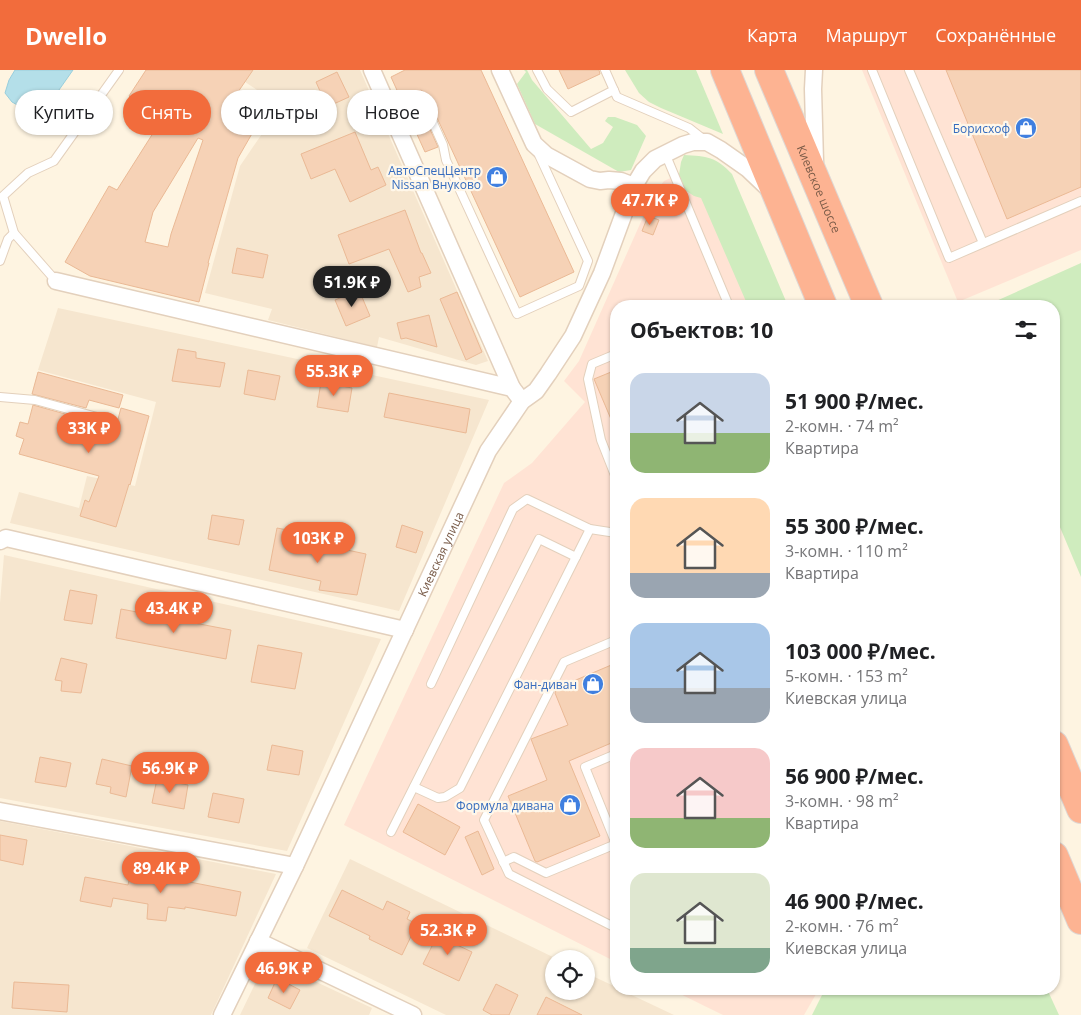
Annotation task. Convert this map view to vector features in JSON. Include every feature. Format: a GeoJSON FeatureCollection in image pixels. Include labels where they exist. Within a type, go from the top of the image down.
{"type":"FeatureCollection","features":[{"type":"Feature","properties":{"kind":"highway"},"geometry":{"type":"LineString","coordinates":[[724,70],[820,300]]}},
{"type":"Feature","properties":{"kind":"highway","name":"Киевское шоссе"},"geometry":{"type":"LineString","coordinates":[[769,70],[866,300]]}},
{"type":"Feature","properties":{"kind":"highway"},"geometry":{"type":"LineString","coordinates":[[1060,759],[1081,809]]}},
{"type":"Feature","properties":{"kind":"highway"},"geometry":{"type":"LineString","coordinates":[[1060,870],[1081,920]]}},
{"type":"Feature","properties":{"kind":"street"},"geometry":{"type":"LineString","coordinates":[[372,70],[512,388],[522,401]]}},
{"type":"Feature","properties":{"kind":"street"},"geometry":{"type":"LineString","coordinates":[[500,70],[534,144],[546,156],[590,179],[621,181],[634,186]]}},
{"type":"Feature","properties":{"kind":"street"},"geometry":{"type":"LineString","coordinates":[[814,70],[816,180]]}},
{"type":"Feature","properties":{"kind":"street"},"geometry":{"type":"LineString","coordinates":[[707,142],[748,169],[778,198]]}},
{"type":"Feature","properties":{"kind":"street","name":"Киевская улица"},"geometry":{"type":"LineString","coordinates":[[222,1015],[295,866],[488,450],[522,401],[536,391],[573,336],[602,273],[634,186],[643,171],[655,159],[683,144],[707,142]]}},
{"type":"Feature","properties":{"kind":"street"},"geometry":{"type":"LineString","coordinates":[[56,281],[512,388]]}},
{"type":"Feature","properties":{"kind":"street"},"geometry":{"type":"LineString","coordinates":[[0,540],[6,538],[404,630]]}},
{"type":"Feature","properties":{"kind":"street"},"geometry":{"type":"LineString","coordinates":[[0,811],[295,866]]}},
{"type":"Feature","properties":{"kind":"street"},"geometry":{"type":"LineString","coordinates":[[258,941],[384,1009],[413,1015]]}},
{"type":"Feature","properties":{"kind":"lane"},"geometry":{"type":"LineString","coordinates":[[56,281],[14,233],[3,196],[28,173],[54,160],[118,70]]}},
{"type":"Feature","properties":{"kind":"lane"},"geometry":{"type":"LineString","coordinates":[[537,70],[547,89],[571,112],[614,90]]}},
{"type":"Feature","properties":{"kind":"lane"},"geometry":{"type":"LineString","coordinates":[[604,70],[617,97],[689,128],[707,142]]}},
{"type":"Feature","properties":{"kind":"lane"},"geometry":{"type":"LineString","coordinates":[[872,70],[949,258],[1081,201]]}},
{"type":"Feature","properties":{"kind":"lane"},"geometry":{"type":"LineString","coordinates":[[909,70],[983,242]]}},
{"type":"Feature","properties":{"kind":"lane"},"geometry":{"type":"LineString","coordinates":[[438,134],[443,145],[446,160],[517,314],[579,286],[588,261],[534,144]]}},
{"type":"Feature","properties":{"kind":"lane"},"geometry":{"type":"LineString","coordinates":[[665,153],[726,300]]}},
{"type":"Feature","properties":{"kind":"lane"},"geometry":{"type":"LineString","coordinates":[[0,262],[8,239],[14,233]]}},
{"type":"Feature","properties":{"kind":"lane"},"geometry":{"type":"LineString","coordinates":[[610,356],[592,364],[588,379],[601,440],[610,463]]}},
{"type":"Feature","properties":{"kind":"lane"},"geometry":{"type":"LineString","coordinates":[[0,398],[35,400],[108,420]]}},
{"type":"Feature","properties":{"kind":"lane"},"geometry":{"type":"LineString","coordinates":[[431,684],[513,509],[527,499],[590,529],[610,532]]}},
{"type":"Feature","properties":{"kind":"lane"},"geometry":{"type":"LineString","coordinates":[[414,787],[438,798],[445,797],[460,788],[590,529]]}},
{"type":"Feature","properties":{"kind":"lane"},"geometry":{"type":"LineString","coordinates":[[391,832],[539,539],[576,557]]}},
{"type":"Feature","properties":{"kind":"lane"},"geometry":{"type":"LineString","coordinates":[[610,643],[564,662],[484,820],[509,874],[610,925]]}},
{"type":"Feature","properties":{"kind":"lane"},"geometry":{"type":"LineString","coordinates":[[610,757],[585,767],[610,829]]}},
{"type":"Feature","properties":{"kind":"lane"},"geometry":{"type":"LineString","coordinates":[[503,862],[514,857],[546,873],[610,846]]}},
{"type":"Feature","properties":{"kind":"shaded area"},"geometry":{"type":"Polygon","coordinates":[[[227,70],[360,70],[369,90],[347,90],[347,135],[389,135],[488,361],[476,365],[379,337],[377,347],[268,320],[272,309],[205,293],[240,166],[261,135],[337,135],[337,90],[257,90],[227,70]]]}},
{"type":"Feature","properties":{"kind":"shaded area"},"geometry":{"type":"Polygon","coordinates":[[[862,70],[1081,70],[1081,250],[963,300],[957,300],[862,70]]]}},
{"type":"Feature","properties":{"kind":"shaded area"},"geometry":{"type":"Polygon","coordinates":[[[690,169],[747,300],[610,300],[610,959],[344,825],[504,483],[532,463],[585,402],[564,381],[579,361],[652,197],[664,181],[690,169]]]}},
{"type":"Feature","properties":{"kind":"shaded area"},"geometry":{"type":"Polygon","coordinates":[[[58,308],[489,400],[399,611],[10,523],[19,492],[79,508],[87,476],[135,486],[156,402],[38,370],[58,308]]]}},
{"type":"Feature","properties":{"kind":"shaded area"},"geometry":{"type":"Polygon","coordinates":[[[4,555],[381,639],[287,851],[0,798],[0,603],[4,555]]]}},
{"type":"Feature","properties":{"kind":"shaded area"},"geometry":{"type":"Polygon","coordinates":[[[0,821],[276,874],[211,1015],[0,1015],[0,821]]]}},
{"type":"Feature","properties":{"kind":"shaded area"},"geometry":{"type":"Polygon","coordinates":[[[350,859],[545,953],[545,1000],[595,1000],[595,977],[610,984],[610,995],[632,995],[674,1015],[446,1015],[307,948],[350,859]]]}},
{"type":"Feature","properties":{"kind":"shaded area"},"geometry":{"type":"Polygon","coordinates":[[[267,959],[372,1008],[369,1015],[240,1015],[267,959]]]}},
{"type":"Feature","properties":{"kind":"shaded area"},"geometry":{"type":"Polygon","coordinates":[[[682,995],[816,995],[804,1015],[723,1015],[682,995]]]}},
{"type":"Feature","properties":{"kind":"green space"},"geometry":{"type":"Polygon","coordinates":[[[524,70],[527,70],[532,80],[591,149],[603,143],[613,127],[605,121],[608,117],[615,117],[637,125],[646,136],[631,170],[619,172],[535,124],[517,84],[526,72],[524,70]]]}},
{"type":"Feature","properties":{"kind":"green space"},"geometry":{"type":"Polygon","coordinates":[[[625,70],[696,70],[723,134],[649,102],[639,93],[625,70]]]}},
{"type":"Feature","properties":{"kind":"green space"},"geometry":{"type":"Polygon","coordinates":[[[684,155],[711,158],[732,174],[785,300],[745,300],[701,198],[685,190],[679,175],[684,155]]]}},
{"type":"Feature","properties":{"kind":"green space"},"geometry":{"type":"Polygon","coordinates":[[[1081,263],[1081,577],[1060,527],[1060,300],[998,300],[1081,263]]]}},
{"type":"Feature","properties":{"kind":"green space"},"geometry":{"type":"Polygon","coordinates":[[[822,995],[1050,995],[1059,1015],[812,1015],[822,995]]]}},
{"type":"Feature","properties":{"kind":"water"},"geometry":{"type":"Polygon","coordinates":[[[15,70],[73,70],[59,90],[15,90],[15,104],[5,93],[9,80],[15,70]]]}},
{"type":"Feature","properties":{"kind":"building"},"geometry":{"type":"Polygon","coordinates":[[[146,70],[253,70],[239,90],[221,90],[221,135],[251,135],[238,158],[208,263],[199,302],[90,276],[65,262],[109,186],[117,190],[152,135],[211,135],[211,90],[133,90],[146,70]],[[198,138],[153,212],[145,242],[168,247],[203,140],[198,138]]]}},
{"type":"Feature","properties":{"kind":"building","name":"АвтоСпецЦентр Nissan Внуково"},"geometry":{"type":"Polygon","coordinates":[[[405,70],[481,70],[574,272],[520,297],[438,120],[438,90],[397,90],[391,77],[405,70]]]}},
{"type":"Feature","properties":{"kind":"building"},"geometry":{"type":"Polygon","coordinates":[[[559,70],[599,70],[600,74],[568,89],[559,70]]]}},
{"type":"Feature","properties":{"kind":"building","name":"Борисхоф"},"geometry":{"type":"Polygon","coordinates":[[[946,70],[1081,70],[1081,187],[1007,219],[946,70]]]}},
{"type":"Feature","properties":{"kind":"building"},"geometry":{"type":"Polygon","coordinates":[[[337,72],[347,93],[347,98],[337,102],[337,90],[320,90],[316,82],[337,72]]]}},
{"type":"Feature","properties":{"kind":"building"},"geometry":{"type":"Polygon","coordinates":[[[348,135],[356,135],[371,170],[378,167],[386,185],[350,202],[335,169],[311,179],[301,154],[348,135]]]}},
{"type":"Feature","properties":{"kind":"building","name":"АвтоСпецЦентр Nissan Внуково"},"geometry":{"type":"Polygon","coordinates":[[[417,135],[433,135],[438,147],[425,152],[417,135]]]}},
{"type":"Feature","properties":{"kind":"building"},"geometry":{"type":"Polygon","coordinates":[[[405,210],[421,253],[431,273],[419,277],[421,287],[408,292],[389,249],[349,264],[338,235],[405,210]]]}},
{"type":"Feature","properties":{"kind":"building"},"geometry":{"type":"Polygon","coordinates":[[[648,216],[659,220],[653,235],[642,231],[648,216]]]}},
{"type":"Feature","properties":{"kind":"building"},"geometry":{"type":"Polygon","coordinates":[[[237,248],[268,255],[263,278],[232,273],[237,248]]]}},
{"type":"Feature","properties":{"kind":"building"},"geometry":{"type":"Polygon","coordinates":[[[359,290],[370,316],[346,326],[335,300],[359,290]]]}},
{"type":"Feature","properties":{"kind":"building"},"geometry":{"type":"Polygon","coordinates":[[[457,292],[482,352],[466,360],[440,299],[457,292]]]}},
{"type":"Feature","properties":{"kind":"building"},"geometry":{"type":"Polygon","coordinates":[[[429,315],[437,347],[406,338],[401,339],[397,323],[429,315]]]}},
{"type":"Feature","properties":{"kind":"building"},"geometry":{"type":"Polygon","coordinates":[[[178,349],[196,352],[196,358],[225,363],[220,387],[172,381],[178,349]]]}},
{"type":"Feature","properties":{"kind":"building"},"geometry":{"type":"Polygon","coordinates":[[[248,370],[280,376],[275,400],[244,394],[248,370]]]}},
{"type":"Feature","properties":{"kind":"building"},"geometry":{"type":"Polygon","coordinates":[[[38,372],[123,395],[119,408],[89,400],[86,408],[32,394],[38,372]]]}},
{"type":"Feature","properties":{"kind":"building"},"geometry":{"type":"Polygon","coordinates":[[[610,372],[610,417],[594,379],[610,372]]]}},
{"type":"Feature","properties":{"kind":"building"},"geometry":{"type":"Polygon","coordinates":[[[321,382],[352,388],[348,412],[317,407],[321,382]]]}},
{"type":"Feature","properties":{"kind":"building"},"geometry":{"type":"Polygon","coordinates":[[[389,393],[470,409],[466,433],[384,417],[389,393]]]}},
{"type":"Feature","properties":{"kind":"building"},"geometry":{"type":"Polygon","coordinates":[[[33,405],[83,419],[83,422],[115,430],[121,408],[149,416],[116,527],[80,516],[85,500],[89,502],[99,476],[19,454],[24,439],[16,436],[20,422],[28,424],[33,405]]]}},
{"type":"Feature","properties":{"kind":"building"},"geometry":{"type":"Polygon","coordinates":[[[212,515],[244,520],[239,545],[208,539],[212,515]]]}},
{"type":"Feature","properties":{"kind":"building"},"geometry":{"type":"Polygon","coordinates":[[[402,525],[423,532],[416,553],[396,547],[402,525]]]}},
{"type":"Feature","properties":{"kind":"building"},"geometry":{"type":"Polygon","coordinates":[[[277,528],[293,531],[290,545],[327,552],[328,546],[366,554],[357,595],[319,590],[321,581],[269,570],[277,528]]]}},
{"type":"Feature","properties":{"kind":"building"},"geometry":{"type":"Polygon","coordinates":[[[70,590],[97,595],[92,624],[64,620],[70,590]]]}},
{"type":"Feature","properties":{"kind":"building"},"geometry":{"type":"Polygon","coordinates":[[[121,609],[231,630],[226,659],[116,638],[121,609]]]}},
{"type":"Feature","properties":{"kind":"building"},"geometry":{"type":"Polygon","coordinates":[[[258,645],[302,653],[295,689],[251,682],[258,645]]]}},
{"type":"Feature","properties":{"kind":"building"},"geometry":{"type":"Polygon","coordinates":[[[61,658],[87,664],[81,693],[61,691],[62,681],[55,680],[61,658]]]}},
{"type":"Feature","properties":{"kind":"building"},"geometry":{"type":"Polygon","coordinates":[[[610,666],[610,744],[569,761],[600,836],[537,862],[508,796],[547,780],[531,739],[568,725],[555,693],[557,688],[610,666]]]}},
{"type":"Feature","properties":{"kind":"building"},"geometry":{"type":"Polygon","coordinates":[[[272,745],[303,751],[299,775],[267,770],[272,745]]]}},
{"type":"Feature","properties":{"kind":"building"},"geometry":{"type":"Polygon","coordinates":[[[40,757],[71,763],[66,787],[35,782],[40,757]]]}},
{"type":"Feature","properties":{"kind":"building"},"geometry":{"type":"Polygon","coordinates":[[[102,759],[132,766],[126,797],[110,793],[111,787],[96,784],[102,759]]]}},
{"type":"Feature","properties":{"kind":"building"},"geometry":{"type":"Polygon","coordinates":[[[157,779],[188,785],[184,809],[152,803],[157,779]]]}},
{"type":"Feature","properties":{"kind":"building"},"geometry":{"type":"Polygon","coordinates":[[[213,793],[244,799],[239,823],[208,817],[213,793]]]}},
{"type":"Feature","properties":{"kind":"building"},"geometry":{"type":"Polygon","coordinates":[[[418,804],[460,827],[445,855],[403,832],[418,804]]]}},
{"type":"Feature","properties":{"kind":"building"},"geometry":{"type":"Polygon","coordinates":[[[478,831],[494,869],[482,875],[465,837],[478,831]]]}},
{"type":"Feature","properties":{"kind":"building"},"geometry":{"type":"Polygon","coordinates":[[[0,835],[27,840],[23,865],[0,860],[0,835]]]}},
{"type":"Feature","properties":{"kind":"building"},"geometry":{"type":"Polygon","coordinates":[[[132,866],[169,873],[169,878],[241,892],[236,916],[185,907],[185,909],[168,907],[166,921],[147,919],[148,904],[113,898],[111,907],[80,901],[85,877],[128,885],[132,866]]]}},
{"type":"Feature","properties":{"kind":"building"},"geometry":{"type":"Polygon","coordinates":[[[342,890],[383,910],[387,901],[410,912],[407,919],[417,924],[402,955],[369,939],[370,936],[329,916],[342,890]]]}},
{"type":"Feature","properties":{"kind":"building"},"geometry":{"type":"Polygon","coordinates":[[[441,928],[459,936],[455,944],[472,952],[459,981],[423,964],[441,928]]]}},
{"type":"Feature","properties":{"kind":"building"},"geometry":{"type":"Polygon","coordinates":[[[277,978],[300,990],[290,1009],[268,998],[277,978]]]}},
{"type":"Feature","properties":{"kind":"building"},"geometry":{"type":"Polygon","coordinates":[[[14,982],[69,985],[67,1012],[12,1008],[14,982]]]}},
{"type":"Feature","properties":{"kind":"building"},"geometry":{"type":"Polygon","coordinates":[[[496,984],[518,995],[509,1015],[492,1015],[483,1010],[496,984]]]}},
{"type":"Feature","properties":{"kind":"building"},"geometry":{"type":"Polygon","coordinates":[[[545,999],[552,1000],[582,1015],[537,1015],[545,999]]]}},
{"type":"Feature","properties":{"kind":"place","name":"Борисхоф"},"geometry":{"type":"Point","coordinates":[1026,128]}},
{"type":"Feature","properties":{"kind":"place","name":"АвтоСпецЦентр Nissan Внуково"},"geometry":{"type":"Point","coordinates":[497,177]}},
{"type":"Feature","properties":{"kind":"place","name":"Фан-диван"},"geometry":{"type":"Point","coordinates":[593,684]}},
{"type":"Feature","properties":{"kind":"place","name":"Формула дивана"},"geometry":{"type":"Point","coordinates":[570,805]}}]}
